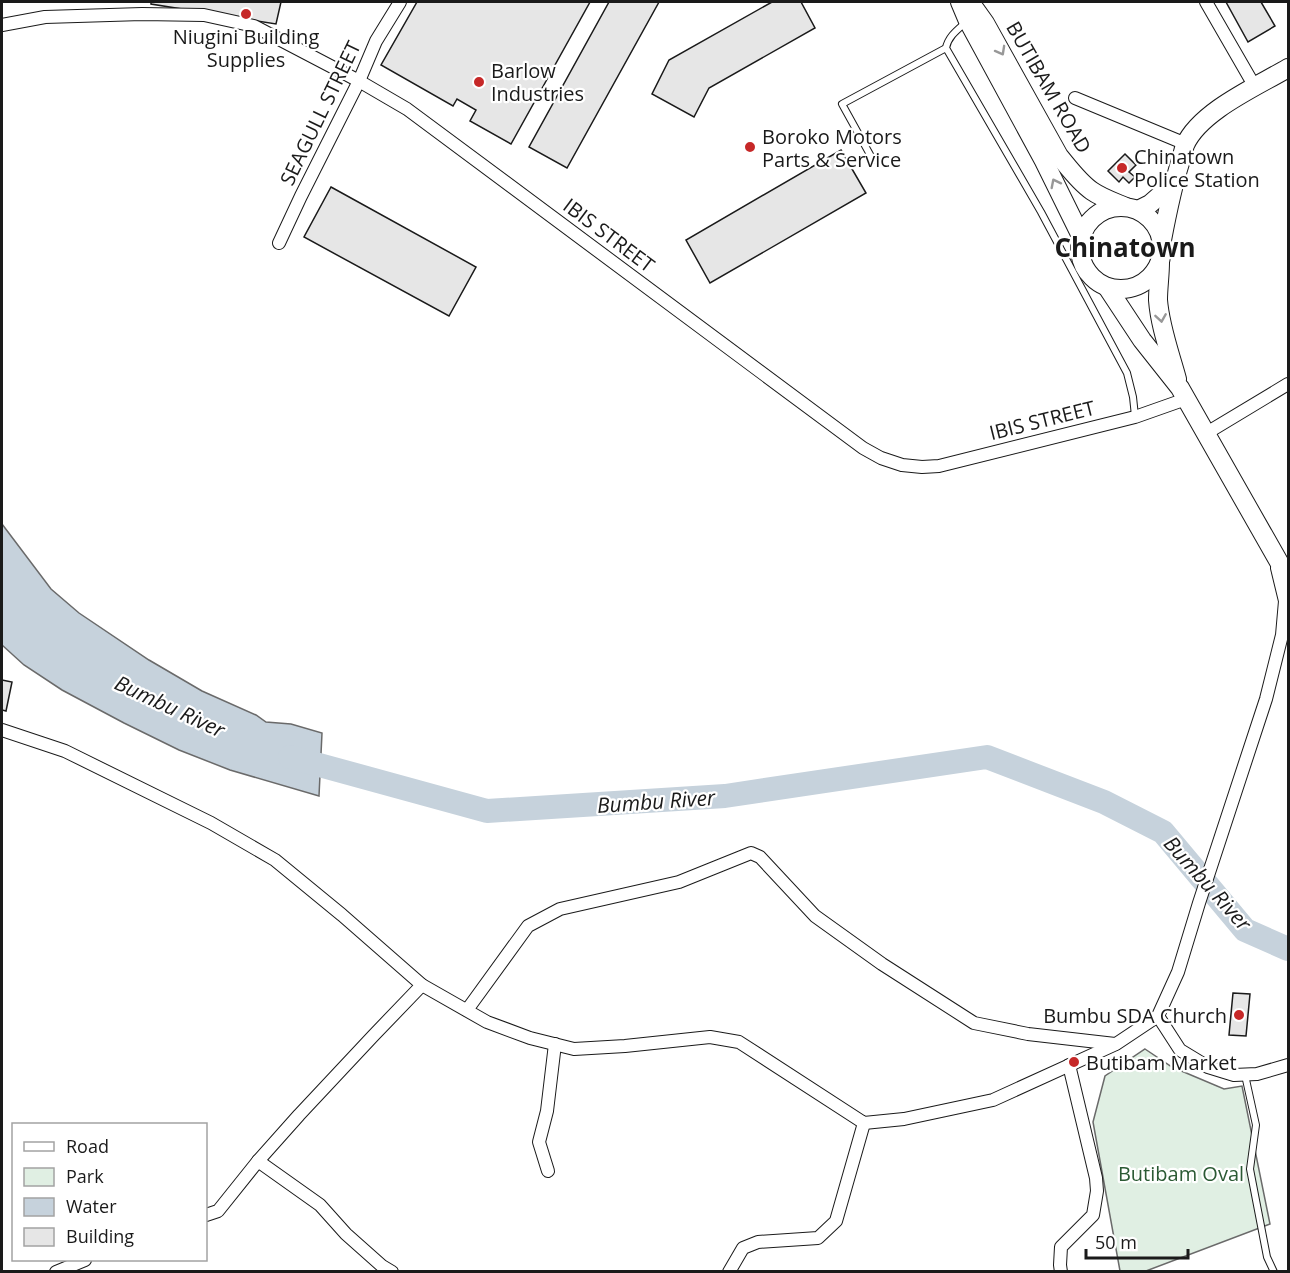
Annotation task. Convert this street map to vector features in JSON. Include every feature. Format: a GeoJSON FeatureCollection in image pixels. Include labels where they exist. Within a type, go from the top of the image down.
{"type":"FeatureCollection","features":[{"type":"Feature","properties":{"kind":"main road","name":"BUTIBAM ROAD"},"geometry":{"type":"LineString","coordinates":[[960,2],[1081,236]]}},
{"type":"Feature","properties":{"kind":"main road","name":"BUTIBAM ROAD"},"geometry":{"type":"LineString","coordinates":[[970,2],[985,23],[1059,156],[1090,190],[1132,209]]}},
{"type":"Feature","properties":{"kind":"main road"},"geometry":{"type":"LineString","coordinates":[[1183,394],[1163,329],[1158,299],[1162,240],[1174,183],[1186,144],[1200,124],[1213,113],[1288,68]]}},
{"type":"Feature","properties":{"kind":"main road"},"geometry":{"type":"LineString","coordinates":[[1174,183],[1150,204],[1132,209],[1112,207],[1100,212],[1090,221],[1081,236],[1079,248],[1082,263],[1092,278],[1107,288],[1142,340],[1183,394],[1288,578]]}},
{"type":"Feature","properties":{"kind":"main road"},"geometry":{"type":"LineString","coordinates":[[1132,209],[1149,218],[1157,228],[1162,240]]}},
{"type":"Feature","properties":{"kind":"main road"},"geometry":{"type":"LineString","coordinates":[[1107,288],[1123,290],[1139,285],[1153,275],[1161,260]]}},
{"type":"Feature","properties":{"kind":"street","name":"SEAGULL STREET"},"geometry":{"type":"LineString","coordinates":[[279,243],[359,81],[376,41],[399,2]]}},
{"type":"Feature","properties":{"kind":"street"},"geometry":{"type":"LineString","coordinates":[[1206,2],[1256,87]]}},
{"type":"Feature","properties":{"kind":"street","name":"IBIS STREET"},"geometry":{"type":"LineString","coordinates":[[2,25],[45,17],[142,14],[204,15],[254,26],[359,81],[406,109],[863,448],[881,458],[902,465],[939,466],[1135,417],[1183,394]]}},
{"type":"Feature","properties":{"kind":"street"},"geometry":{"type":"LineString","coordinates":[[1075,98],[1186,144]]}},
{"type":"Feature","properties":{"kind":"street"},"geometry":{"type":"LineString","coordinates":[[1205,434],[1288,384]]}},
{"type":"Feature","properties":{"kind":"street"},"geometry":{"type":"LineString","coordinates":[[3,734],[65,751],[211,823],[275,860],[342,915],[422,986],[487,1022],[530,1038],[574,1049],[625,1047],[710,1037],[739,1042],[864,1123],[904,1119],[993,1100],[1116,1044],[1158,1016],[1178,972],[1266,699],[1282,635],[1285,601],[1273,552]]}},
{"type":"Feature","properties":{"kind":"street"},"geometry":{"type":"LineString","coordinates":[[467,1010],[528,926],[560,909],[678,882],[752,853],[760,857],[815,916],[882,964],[974,1023],[1028,1034],[1116,1044]]}},
{"type":"Feature","properties":{"kind":"street"},"geometry":{"type":"LineString","coordinates":[[207,1215],[218,1211],[258,1161],[364,1045],[422,986]]}},
{"type":"Feature","properties":{"kind":"street"},"geometry":{"type":"LineString","coordinates":[[1158,1016],[1180,1050],[1208,1067],[1234,1075],[1257,1074],[1288,1065]]}},
{"type":"Feature","properties":{"kind":"street"},"geometry":{"type":"LineString","coordinates":[[548,1172],[539,1142],[547,1111],[555,1044]]}},
{"type":"Feature","properties":{"kind":"street"},"geometry":{"type":"LineString","coordinates":[[1061,1272],[1061,1247],[1093,1215],[1097,1191],[1096,1178],[1069,1065]]}},
{"type":"Feature","properties":{"kind":"street"},"geometry":{"type":"LineString","coordinates":[[729,1272],[742,1248],[758,1242],[818,1238],[836,1221],[864,1123]]}},
{"type":"Feature","properties":{"kind":"street"},"geometry":{"type":"LineString","coordinates":[[258,1161],[320,1205],[346,1234],[392,1272]]}},
{"type":"Feature","properties":{"kind":"street"},"geometry":{"type":"LineString","coordinates":[[56,1272],[83,1261]]}},
{"type":"Feature","properties":{"kind":"lane"},"geometry":{"type":"LineString","coordinates":[[968,21],[951,37],[946,48],[1041,212],[1127,373],[1135,417]]}},
{"type":"Feature","properties":{"kind":"lane"},"geometry":{"type":"LineString","coordinates":[[873,160],[842,104],[946,48]]}},
{"type":"Feature","properties":{"kind":"lane"},"geometry":{"type":"LineString","coordinates":[[1245,1074],[1256,1125],[1250,1169],[1268,1257],[1274,1272]]}},
{"type":"Feature","properties":{"kind":"green space","name":"Butibam Oval"},"geometry":{"type":"Polygon","coordinates":[[[1145,1049],[1172,1067],[1224,1089],[1242,1086],[1270,1224],[1146,1271],[1120,1271],[1093,1122],[1105,1076],[1145,1049]]]}},
{"type":"Feature","properties":{"kind":"water"},"geometry":{"type":"Polygon","coordinates":[[[2,524],[51,589],[79,613],[149,660],[202,691],[256,715],[266,722],[291,724],[322,733],[319,796],[230,770],[179,750],[62,690],[24,665],[2,645],[2,524]]]}},
{"type":"Feature","properties":{"kind":"building","name":"Niugini Building Supplies"},"geometry":{"type":"Polygon","coordinates":[[[151,2],[281,2],[276,24],[151,4],[151,2]]]}},
{"type":"Feature","properties":{"kind":"building","name":"Barlow Industries"},"geometry":{"type":"Polygon","coordinates":[[[417,2],[590,2],[511,144],[470,121],[476,110],[457,99],[453,106],[381,65],[417,2]]]}},
{"type":"Feature","properties":{"kind":"building"},"geometry":{"type":"Polygon","coordinates":[[[609,2],[659,2],[567,168],[529,147],[609,2]]]}},
{"type":"Feature","properties":{"kind":"building"},"geometry":{"type":"Polygon","coordinates":[[[772,2],[801,2],[815,28],[709,88],[694,117],[652,94],[669,60],[772,2]]]}},
{"type":"Feature","properties":{"kind":"building"},"geometry":{"type":"Polygon","coordinates":[[[1226,2],[1261,2],[1275,26],[1248,42],[1226,2]]]}},
{"type":"Feature","properties":{"kind":"building"},"geometry":{"type":"Polygon","coordinates":[[[841,150],[866,193],[710,283],[686,240],[841,150]]]}},
{"type":"Feature","properties":{"kind":"building","name":"Chinatown Police Station"},"geometry":{"type":"Polygon","coordinates":[[[1125,154],[1136,165],[1129,172],[1135,177],[1129,183],[1123,177],[1119,182],[1108,171],[1125,154]]]}},
{"type":"Feature","properties":{"kind":"building"},"geometry":{"type":"Polygon","coordinates":[[[331,187],[476,267],[449,316],[304,237],[331,187]]]}},
{"type":"Feature","properties":{"kind":"building"},"geometry":{"type":"Polygon","coordinates":[[[2,680],[12,682],[6,711],[2,710],[2,680]]]}},
{"type":"Feature","properties":{"kind":"building","name":"Bumbu SDA Church"},"geometry":{"type":"Polygon","coordinates":[[[1233,993],[1250,994],[1246,1036],[1229,1035],[1233,993]]]}},
{"type":"Feature","properties":{"kind":"waterway","name":"Bumbu River"},"geometry":{"type":"LineString","coordinates":[[290,757],[487,811],[725,796],[987,757],[1104,802],[1163,832],[1245,930],[1288,949]]}},
{"type":"Feature","properties":{"kind":"place","name":"Niugini Building Supplies"},"geometry":{"type":"Point","coordinates":[246,14]}},
{"type":"Feature","properties":{"kind":"place","name":"Barlow Industries"},"geometry":{"type":"Point","coordinates":[479,82]}},
{"type":"Feature","properties":{"kind":"place","name":"Boroko Motors Parts & Service"},"geometry":{"type":"Point","coordinates":[750,147]}},
{"type":"Feature","properties":{"kind":"place","name":"Chinatown Police Station"},"geometry":{"type":"Point","coordinates":[1122,168]}},
{"type":"Feature","properties":{"kind":"place","name":"Bumbu SDA Church"},"geometry":{"type":"Point","coordinates":[1239,1015]}},
{"type":"Feature","properties":{"kind":"place","name":"Butibam Market"},"geometry":{"type":"Point","coordinates":[1074,1062]}},
{"type":"Feature","properties":{"kind":"district","name":"Chinatown"},"geometry":{"type":"Point","coordinates":[1125,247]}}]}
